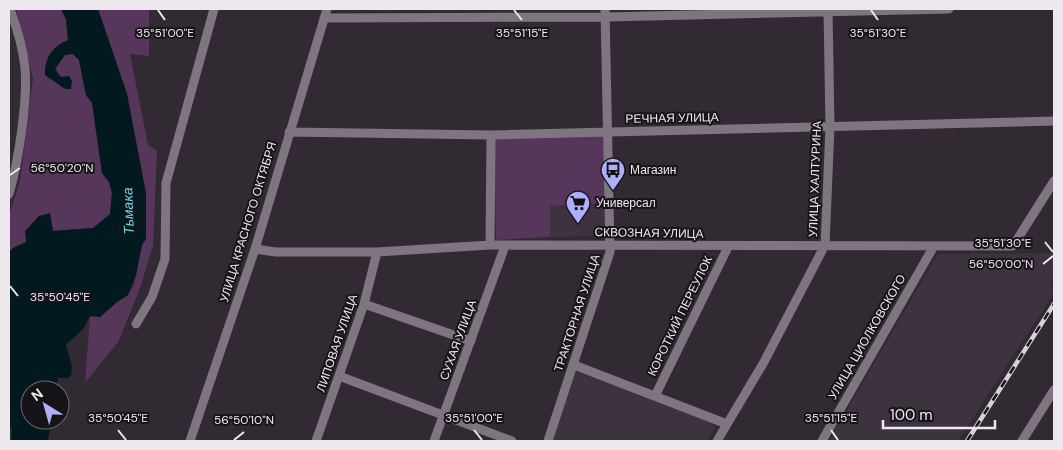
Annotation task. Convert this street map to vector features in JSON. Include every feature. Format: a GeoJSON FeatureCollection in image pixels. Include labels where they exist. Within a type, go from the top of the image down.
{"type":"FeatureCollection","features":[{"type":"Feature","properties":{"kind":"street"},"geometry":{"type":"LineString","coordinates":[[9,194],[22,126],[25,70],[19,37],[10,9]]}},
{"type":"Feature","properties":{"kind":"street"},"geometry":{"type":"LineString","coordinates":[[136,324],[152,297],[165,259],[166,183],[214,9]]}},
{"type":"Feature","properties":{"kind":"street","name":"УЛИЦА КРАСНОГО ОКТЯБРЯ"},"geometry":{"type":"LineString","coordinates":[[190,441],[255,249],[327,9]]}},
{"type":"Feature","properties":{"kind":"street"},"geometry":{"type":"LineString","coordinates":[[324,18],[949,9]]}},
{"type":"Feature","properties":{"kind":"street","name":"УЛИЦА ХАЛТУРИНА"},"geometry":{"type":"LineString","coordinates":[[717,441],[764,362],[825,245],[830,127],[828,11]]}},
{"type":"Feature","properties":{"kind":"street","name":"ТРАКТОРНАЯ УЛИЦА"},"geometry":{"type":"LineString","coordinates":[[548,441],[610,252],[606,13]]}},
{"type":"Feature","properties":{"kind":"street","name":"РЕЧНАЯ УЛИЦА"},"geometry":{"type":"LineString","coordinates":[[289,132],[491,135],[1054,121]]}},
{"type":"Feature","properties":{"kind":"street"},"geometry":{"type":"LineString","coordinates":[[490,245],[491,135]]}},
{"type":"Feature","properties":{"kind":"street","name":"СКВОЗНАЯ УЛИЦА"},"geometry":{"type":"LineString","coordinates":[[255,249],[276,252],[377,252],[490,245],[610,244],[728,247],[825,245],[1013,246],[1054,181]]}},
{"type":"Feature","properties":{"kind":"street","name":"СУХАЯ УЛИЦА"},"geometry":{"type":"LineString","coordinates":[[434,441],[505,246]]}},
{"type":"Feature","properties":{"kind":"street","name":"УЛИЦА ЦИОЛКОВСКОГО"},"geometry":{"type":"LineString","coordinates":[[822,441],[934,246]]}},
{"type":"Feature","properties":{"kind":"street","name":"КОРОТКИЙ ПЕРЕУЛОК"},"geometry":{"type":"LineString","coordinates":[[655,396],[728,247]]}},
{"type":"Feature","properties":{"kind":"street","name":"ЛИПОВАЯ УЛИЦА"},"geometry":{"type":"LineString","coordinates":[[316,441],[364,304],[377,252]]}},
{"type":"Feature","properties":{"kind":"street"},"geometry":{"type":"LineString","coordinates":[[364,304],[471,340]]}},
{"type":"Feature","properties":{"kind":"street"},"geometry":{"type":"LineString","coordinates":[[574,365],[727,424]]}},
{"type":"Feature","properties":{"kind":"street"},"geometry":{"type":"LineString","coordinates":[[339,376],[512,441]]}},
{"type":"Feature","properties":{"kind":"street"},"geometry":{"type":"LineString","coordinates":[[1022,441],[1054,390]]}},
{"type":"Feature","properties":{"kind":"shaded area"},"geometry":{"type":"Polygon","coordinates":[[[16,9],[61,9],[66,19],[68,40],[50,54],[46,64],[45,75],[50,79],[61,77],[55,69],[65,55],[73,54],[79,60],[86,95],[92,103],[102,173],[109,182],[112,193],[110,215],[93,228],[52,231],[13,248],[9,252],[9,216],[20,181],[33,78],[16,9]]]}},
{"type":"Feature","properties":{"kind":"shaded area"},"geometry":{"type":"Polygon","coordinates":[[[98,9],[149,9],[149,56],[130,54],[148,145],[157,151],[153,246],[139,291],[118,342],[85,383],[90,316],[100,317],[128,295],[134,285],[142,245],[142,176],[127,94],[98,9]]]}},
{"type":"Feature","properties":{"kind":"shaded area"},"geometry":{"type":"Polygon","coordinates":[[[604,134],[606,203],[550,206],[550,237],[496,240],[494,137],[604,134]]]}},
{"type":"Feature","properties":{"kind":"shaded area"},"geometry":{"type":"Polygon","coordinates":[[[606,203],[606,236],[550,237],[550,206],[606,203]]]}},
{"type":"Feature","properties":{"kind":"shaded area"},"geometry":{"type":"Polygon","coordinates":[[[938,254],[1054,254],[1054,278],[1050,284],[1054,293],[958,441],[829,441],[938,254]]]}},
{"type":"Feature","properties":{"kind":"shaded area"},"geometry":{"type":"Polygon","coordinates":[[[575,371],[710,420],[715,427],[707,441],[552,441],[575,371]]]}},
{"type":"Feature","properties":{"kind":"water","name":"Тьмака"},"geometry":{"type":"Polygon","coordinates":[[[61,9],[98,9],[127,94],[146,193],[146,239],[142,245],[136,275],[128,295],[100,317],[90,316],[83,329],[66,345],[72,367],[71,376],[68,378],[58,378],[58,380],[20,380],[20,430],[50,430],[48,441],[11,441],[12,429],[9,422],[9,252],[26,242],[25,231],[39,216],[50,213],[53,231],[93,228],[110,214],[112,193],[109,182],[102,173],[92,103],[86,95],[79,60],[73,54],[65,55],[55,69],[61,77],[69,76],[72,81],[71,89],[65,89],[45,75],[46,63],[50,53],[68,40],[66,19],[61,9]]]}},
{"type":"Feature","properties":{"kind":"railway"},"geometry":{"type":"LineString","coordinates":[[967,441],[1054,304]]}},
{"type":"Feature","properties":{"kind":"place","name":"Магазин"},"geometry":{"type":"Point","coordinates":[613,191]}},
{"type":"Feature","properties":{"kind":"place","name":"Универсал"},"geometry":{"type":"Point","coordinates":[578,224]}}]}
